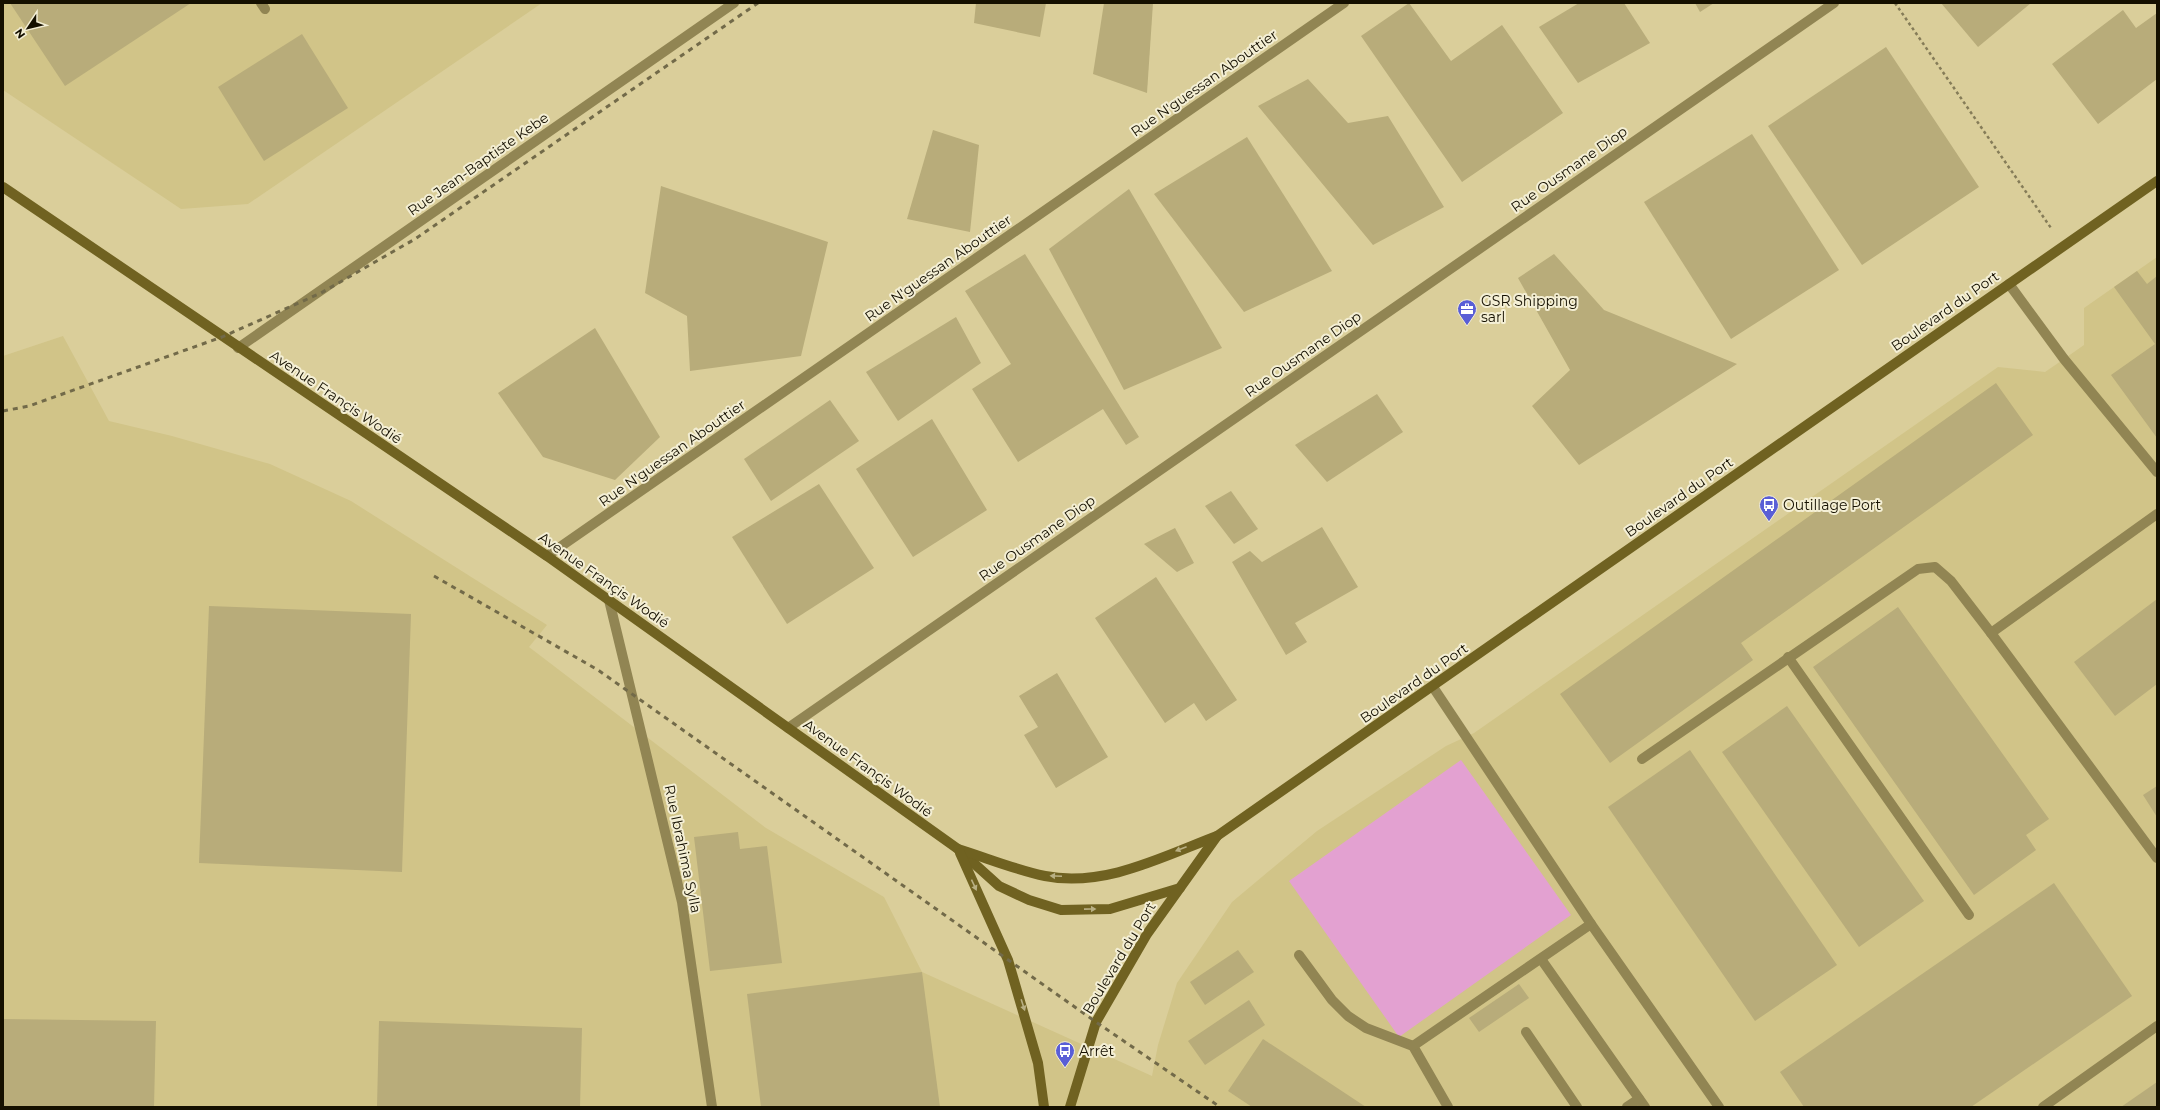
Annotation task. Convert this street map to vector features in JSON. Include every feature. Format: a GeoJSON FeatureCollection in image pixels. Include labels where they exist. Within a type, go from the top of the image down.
{"type":"FeatureCollection","features":[{"type":"Feature","properties":{"kind":"main road","name":"Boulevard du Port"},"geometry":{"type":"LineString","coordinates":[[958,849],[1046,876],[1090,878],[1127,870],[1218,836],[2157,181]]}},
{"type":"Feature","properties":{"kind":"main road","name":"Avenue Françis Wodié"},"geometry":{"type":"LineString","coordinates":[[3,187],[238,348],[547,556],[958,849]]}},
{"type":"Feature","properties":{"kind":"main road","name":"Boulevard du Port"},"geometry":{"type":"LineString","coordinates":[[1070,1107],[1096,1022],[1147,934],[1218,836]]}},
{"type":"Feature","properties":{"kind":"main road"},"geometry":{"type":"LineString","coordinates":[[958,849],[999,886],[1029,900],[1061,910],[1110,909],[1180,888]]}},
{"type":"Feature","properties":{"kind":"main road"},"geometry":{"type":"LineString","coordinates":[[958,849],[1008,960],[1038,1063],[1044,1107]]}},
{"type":"Feature","properties":{"kind":"street","name":"Rue Jean-Baptiste Kebe"},"geometry":{"type":"LineString","coordinates":[[238,348],[734,3]]}},
{"type":"Feature","properties":{"kind":"street","name":"Rue N'guessan Abouttier"},"geometry":{"type":"LineString","coordinates":[[547,556],[1344,3]]}},
{"type":"Feature","properties":{"kind":"street","name":"Rue Ousmane Diop"},"geometry":{"type":"LineString","coordinates":[[788,728],[1834,3]]}},
{"type":"Feature","properties":{"kind":"street"},"geometry":{"type":"LineString","coordinates":[[2009,284],[2064,359],[2157,472]]}},
{"type":"Feature","properties":{"kind":"street"},"geometry":{"type":"LineString","coordinates":[[1991,633],[2157,514]]}},
{"type":"Feature","properties":{"kind":"street"},"geometry":{"type":"LineString","coordinates":[[1642,759],[1788,657],[1918,569],[1935,567],[1951,581],[1991,633],[2157,858]]}},
{"type":"Feature","properties":{"kind":"street","name":"Rue Ibrahima Sylla"},"geometry":{"type":"LineString","coordinates":[[609,600],[682,902],[712,1107]]}},
{"type":"Feature","properties":{"kind":"street"},"geometry":{"type":"LineString","coordinates":[[1788,657],[1969,915]]}},
{"type":"Feature","properties":{"kind":"street"},"geometry":{"type":"LineString","coordinates":[[1433,687],[1591,924],[1719,1107]]}},
{"type":"Feature","properties":{"kind":"street"},"geometry":{"type":"LineString","coordinates":[[1413,1046],[1591,924]]}},
{"type":"Feature","properties":{"kind":"street"},"geometry":{"type":"LineString","coordinates":[[1299,956],[1332,1000],[1348,1016],[1366,1028],[1413,1046],[1448,1107]]}},
{"type":"Feature","properties":{"kind":"street"},"geometry":{"type":"LineString","coordinates":[[1541,958],[1642,1103],[1627,1107]]}},
{"type":"Feature","properties":{"kind":"street"},"geometry":{"type":"LineString","coordinates":[[2043,1107],[2157,1026]]}},
{"type":"Feature","properties":{"kind":"street"},"geometry":{"type":"LineString","coordinates":[[1526,1032],[1577,1107]]}},
{"type":"Feature","properties":{"kind":"path"},"geometry":{"type":"LineString","coordinates":[[1895,3],[2063,246]]}},
{"type":"Feature","properties":{"kind":"shaded area"},"geometry":{"type":"Polygon","coordinates":[[[3,3],[542,3],[248,204],[181,209],[3,90],[3,3]]]}},
{"type":"Feature","properties":{"kind":"shaded area"},"geometry":{"type":"Polygon","coordinates":[[[2157,257],[2157,1107],[3,1107],[3,356],[63,336],[109,421],[172,436],[270,464],[351,501],[547,625],[529,647],[766,828],[884,897],[922,972],[1152,1076],[1158,1045],[1177,983],[1232,902],[1317,831],[1446,746],[1474,733],[1998,367],[2045,372],[2084,345],[2084,308],[2157,257]]]}},
{"type":"Feature","properties":{"kind":"shaded area"},"geometry":{"type":"Polygon","coordinates":[[[1461,760],[1571,915],[1399,1037],[1289,881],[1461,760]]]}},
{"type":"Feature","properties":{"kind":"building"},"geometry":{"type":"Polygon","coordinates":[[[10,3],[191,3],[65,86],[10,3]]]}},
{"type":"Feature","properties":{"kind":"building"},"geometry":{"type":"Polygon","coordinates":[[[976,3],[1046,3],[1040,37],[974,23],[976,3]]]}},
{"type":"Feature","properties":{"kind":"building"},"geometry":{"type":"Polygon","coordinates":[[[1104,3],[1153,3],[1147,93],[1093,74],[1104,3]]]}},
{"type":"Feature","properties":{"kind":"building"},"geometry":{"type":"Polygon","coordinates":[[[1409,3],[1451,61],[1502,25],[1563,113],[1462,182],[1361,36],[1409,3]]]}},
{"type":"Feature","properties":{"kind":"building"},"geometry":{"type":"Polygon","coordinates":[[[1579,3],[1624,3],[1650,43],[1578,83],[1539,27],[1579,3]]]}},
{"type":"Feature","properties":{"kind":"building"},"geometry":{"type":"Polygon","coordinates":[[[1695,3],[1714,3],[1700,12],[1695,3]]]}},
{"type":"Feature","properties":{"kind":"building"},"geometry":{"type":"Polygon","coordinates":[[[1941,3],[2031,3],[1978,47],[1941,3]]]}},
{"type":"Feature","properties":{"kind":"building"},"geometry":{"type":"Polygon","coordinates":[[[2123,10],[2136,28],[2157,13],[2157,79],[2098,124],[2052,64],[2123,10]]]}},
{"type":"Feature","properties":{"kind":"building"},"geometry":{"type":"Polygon","coordinates":[[[302,34],[348,108],[264,161],[218,87],[302,34]]]}},
{"type":"Feature","properties":{"kind":"building"},"geometry":{"type":"Polygon","coordinates":[[[1886,47],[1979,187],[1862,265],[1768,126],[1886,47]]]}},
{"type":"Feature","properties":{"kind":"building"},"geometry":{"type":"Polygon","coordinates":[[[1308,79],[1348,123],[1388,116],[1444,207],[1373,245],[1258,106],[1308,79]]]}},
{"type":"Feature","properties":{"kind":"building"},"geometry":{"type":"Polygon","coordinates":[[[933,130],[979,145],[970,232],[907,219],[933,130]]]}},
{"type":"Feature","properties":{"kind":"building"},"geometry":{"type":"Polygon","coordinates":[[[1752,134],[1839,270],[1731,339],[1644,202],[1752,134]]]}},
{"type":"Feature","properties":{"kind":"building"},"geometry":{"type":"Polygon","coordinates":[[[1247,137],[1332,271],[1244,312],[1154,194],[1247,137]]]}},
{"type":"Feature","properties":{"kind":"building"},"geometry":{"type":"Polygon","coordinates":[[[661,186],[828,242],[801,356],[690,371],[687,316],[645,293],[661,186]]]}},
{"type":"Feature","properties":{"kind":"building"},"geometry":{"type":"Polygon","coordinates":[[[1129,189],[1222,348],[1124,390],[1049,249],[1129,189]]]}},
{"type":"Feature","properties":{"kind":"building"},"geometry":{"type":"Polygon","coordinates":[[[1025,254],[1139,437],[1126,445],[1103,409],[1018,462],[972,389],[1011,364],[965,291],[1025,254]]]}},
{"type":"Feature","properties":{"kind":"building"},"geometry":{"type":"Polygon","coordinates":[[[1554,254],[1604,310],[1737,364],[1579,465],[1532,406],[1570,370],[1518,278],[1554,254]]]}},
{"type":"Feature","properties":{"kind":"building"},"geometry":{"type":"Polygon","coordinates":[[[2137,271],[2147,284],[2157,276],[2157,438],[2111,375],[2155,344],[2114,287],[2137,271]]]}},
{"type":"Feature","properties":{"kind":"building"},"geometry":{"type":"Polygon","coordinates":[[[956,317],[981,363],[898,421],[866,372],[956,317]]]}},
{"type":"Feature","properties":{"kind":"building"},"geometry":{"type":"Polygon","coordinates":[[[595,328],[660,437],[615,480],[543,457],[498,393],[595,328]]]}},
{"type":"Feature","properties":{"kind":"building"},"geometry":{"type":"Polygon","coordinates":[[[1996,383],[2033,435],[1741,643],[1753,660],[1610,763],[1560,694],[1996,383]]]}},
{"type":"Feature","properties":{"kind":"building"},"geometry":{"type":"Polygon","coordinates":[[[1377,394],[1403,432],[1327,482],[1295,445],[1377,394]]]}},
{"type":"Feature","properties":{"kind":"building"},"geometry":{"type":"Polygon","coordinates":[[[830,400],[859,441],[771,501],[744,459],[830,400]]]}},
{"type":"Feature","properties":{"kind":"building"},"geometry":{"type":"Polygon","coordinates":[[[932,419],[987,510],[913,557],[856,469],[932,419]]]}},
{"type":"Feature","properties":{"kind":"building"},"geometry":{"type":"Polygon","coordinates":[[[819,484],[874,568],[787,624],[732,537],[819,484]]]}},
{"type":"Feature","properties":{"kind":"building"},"geometry":{"type":"Polygon","coordinates":[[[1231,491],[1258,529],[1234,544],[1205,506],[1231,491]]]}},
{"type":"Feature","properties":{"kind":"building"},"geometry":{"type":"Polygon","coordinates":[[[1322,527],[1358,587],[1295,623],[1307,642],[1286,655],[1232,562],[1250,551],[1262,562],[1322,527]]]}},
{"type":"Feature","properties":{"kind":"building"},"geometry":{"type":"Polygon","coordinates":[[[1175,528],[1194,563],[1177,572],[1144,544],[1175,528]]]}},
{"type":"Feature","properties":{"kind":"building"},"geometry":{"type":"Polygon","coordinates":[[[1156,577],[1237,700],[1206,721],[1194,703],[1165,723],[1095,618],[1156,577]]]}},
{"type":"Feature","properties":{"kind":"building"},"geometry":{"type":"Polygon","coordinates":[[[2157,599],[2157,684],[2115,716],[2074,662],[2157,599]]]}},
{"type":"Feature","properties":{"kind":"building"},"geometry":{"type":"Polygon","coordinates":[[[209,606],[411,614],[402,872],[199,863],[209,606]]]}},
{"type":"Feature","properties":{"kind":"building"},"geometry":{"type":"Polygon","coordinates":[[[1898,607],[2049,819],[2026,835],[2036,850],[1974,895],[1813,667],[1898,607]]]}},
{"type":"Feature","properties":{"kind":"building"},"geometry":{"type":"Polygon","coordinates":[[[1057,673],[1108,757],[1056,788],[1024,735],[1038,727],[1019,696],[1057,673]]]}},
{"type":"Feature","properties":{"kind":"building"},"geometry":{"type":"Polygon","coordinates":[[[1787,706],[1924,901],[1859,947],[1722,752],[1787,706]]]}},
{"type":"Feature","properties":{"kind":"building"},"geometry":{"type":"Polygon","coordinates":[[[1690,750],[1837,965],[1755,1021],[1608,807],[1690,750]]]}},
{"type":"Feature","properties":{"kind":"building"},"geometry":{"type":"Polygon","coordinates":[[[2157,786],[2157,817],[2143,795],[2157,786]]]}},
{"type":"Feature","properties":{"kind":"building"},"geometry":{"type":"Polygon","coordinates":[[[738,832],[740,849],[767,846],[782,963],[710,971],[694,837],[738,832]]]}},
{"type":"Feature","properties":{"kind":"building"},"geometry":{"type":"Polygon","coordinates":[[[2054,883],[2132,996],[1971,1107],[1804,1107],[1780,1072],[2054,883]]]}},
{"type":"Feature","properties":{"kind":"building"},"geometry":{"type":"Polygon","coordinates":[[[1238,950],[1254,972],[1205,1005],[1190,982],[1238,950]]]}},
{"type":"Feature","properties":{"kind":"building"},"geometry":{"type":"Polygon","coordinates":[[[922,972],[940,1107],[761,1107],[747,994],[922,972]]]}},
{"type":"Feature","properties":{"kind":"building"},"geometry":{"type":"Polygon","coordinates":[[[1519,984],[1529,998],[1479,1032],[1469,1018],[1519,984]]]}},
{"type":"Feature","properties":{"kind":"building"},"geometry":{"type":"Polygon","coordinates":[[[1249,1000],[1265,1025],[1205,1065],[1188,1041],[1249,1000]]]}},
{"type":"Feature","properties":{"kind":"building"},"geometry":{"type":"Polygon","coordinates":[[[3,1019],[156,1021],[154,1107],[3,1107],[3,1019]]]}},
{"type":"Feature","properties":{"kind":"building"},"geometry":{"type":"Polygon","coordinates":[[[379,1021],[582,1028],[580,1107],[377,1107],[379,1021]]]}},
{"type":"Feature","properties":{"kind":"building"},"geometry":{"type":"Polygon","coordinates":[[[1263,1039],[1366,1107],[1252,1107],[1228,1091],[1263,1039]]]}},
{"type":"Feature","properties":{"kind":"building"},"geometry":{"type":"Polygon","coordinates":[[[2157,1082],[2157,1107],[2121,1107],[2157,1082]]]}},
{"type":"Feature","properties":{"kind":"railway"},"geometry":{"type":"LineString","coordinates":[[3,411],[29,406],[222,337],[321,293],[415,239],[758,3]]}},
{"type":"Feature","properties":{"kind":"railway"},"geometry":{"type":"LineString","coordinates":[[434,576],[598,670],[1096,1022],[1220,1107]]}},
{"type":"Feature","properties":{"kind":"place","name":"GSR Shipping sarl"},"geometry":{"type":"Point","coordinates":[1467,326]}},
{"type":"Feature","properties":{"kind":"place","name":"Outillage Port"},"geometry":{"type":"Point","coordinates":[1769,522]}},
{"type":"Feature","properties":{"kind":"place","name":"Arrêt"},"geometry":{"type":"Point","coordinates":[1065,1068]}}]}
